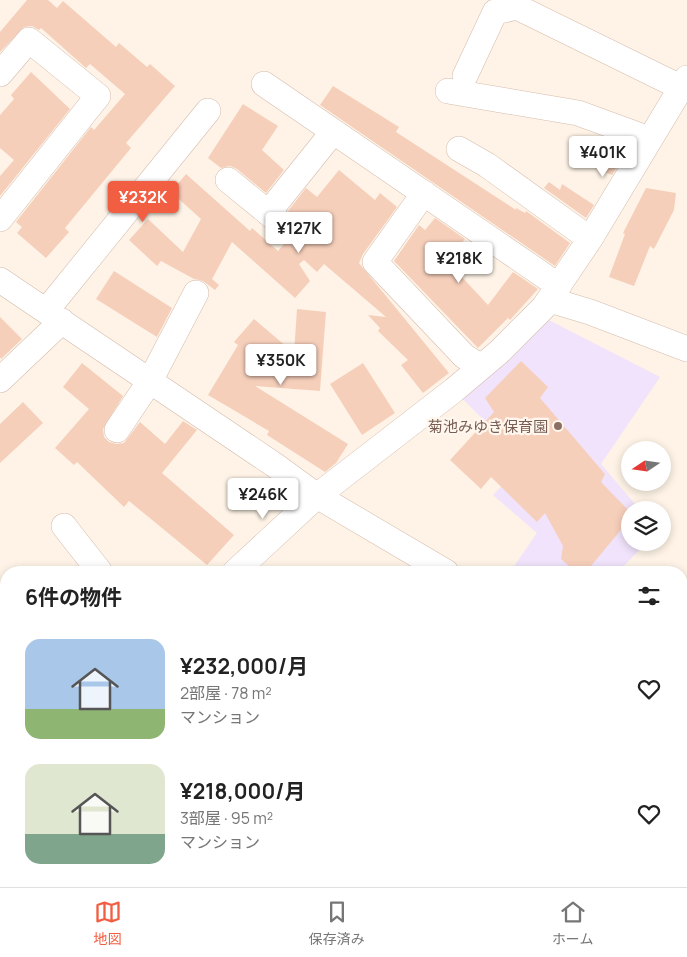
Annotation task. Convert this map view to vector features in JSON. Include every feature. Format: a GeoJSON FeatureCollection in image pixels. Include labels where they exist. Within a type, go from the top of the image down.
{"type":"FeatureCollection","features":[{"type":"Feature","properties":{"kind":"street"},"geometry":{"type":"LineString","coordinates":[[248,566],[317,496],[481,367],[528,324],[555,293],[590,239],[650,139],[684,82],[516,7],[495,12],[457,84],[578,113],[650,139]]}},
{"type":"Feature","properties":{"kind":"street"},"geometry":{"type":"LineString","coordinates":[[0,74],[29,40],[98,96],[0,219]]}},
{"type":"Feature","properties":{"kind":"street"},"geometry":{"type":"LineString","coordinates":[[264,84],[424,193],[555,293],[590,312],[687,349]]}},
{"type":"Feature","properties":{"kind":"street"},"geometry":{"type":"LineString","coordinates":[[0,380],[54,316],[208,110]]}},
{"type":"Feature","properties":{"kind":"street"},"geometry":{"type":"LineString","coordinates":[[228,180],[276,219],[334,132]]}},
{"type":"Feature","properties":{"kind":"street"},"geometry":{"type":"LineString","coordinates":[[459,150],[487,165],[590,239]]}},
{"type":"Feature","properties":{"kind":"street"},"geometry":{"type":"LineString","coordinates":[[424,193],[375,262],[464,356],[481,367]]}},
{"type":"Feature","properties":{"kind":"street"},"geometry":{"type":"LineString","coordinates":[[0,280],[276,466],[317,496],[434,566]]}},
{"type":"Feature","properties":{"kind":"street"},"geometry":{"type":"LineString","coordinates":[[117,430],[150,381],[196,293]]}},
{"type":"Feature","properties":{"kind":"street"},"geometry":{"type":"LineString","coordinates":[[64,526],[95,566]]}},
{"type":"Feature","properties":{"kind":"shaded area","name":"菊池みゆき保育園"},"geometry":{"type":"Polygon","coordinates":[[[537,314],[660,377],[601,464],[621,488],[621,491],[624,491],[632,501],[621,501],[621,551],[638,551],[624,566],[514,566],[537,533],[493,495],[525,462],[454,390],[537,314]]]}},
{"type":"Feature","properties":{"kind":"building"},"geometry":{"type":"Polygon","coordinates":[[[27,0],[48,0],[57,8],[63,1],[116,47],[119,43],[147,67],[150,64],[175,86],[126,143],[131,148],[65,228],[69,232],[46,258],[17,233],[22,227],[16,222],[91,127],[94,130],[125,94],[90,64],[86,68],[41,28],[39,30],[32,26],[24,27],[0,52],[0,32],[27,0]]]}},
{"type":"Feature","properties":{"kind":"building"},"geometry":{"type":"Polygon","coordinates":[[[31,72],[70,109],[0,196],[0,176],[14,160],[0,148],[0,115],[14,99],[11,95],[31,72]]]}},
{"type":"Feature","properties":{"kind":"building"},"geometry":{"type":"Polygon","coordinates":[[[333,86],[399,127],[396,132],[516,210],[516,208],[525,213],[526,211],[570,243],[555,266],[320,105],[333,86]]]}},
{"type":"Feature","properties":{"kind":"building"},"geometry":{"type":"Polygon","coordinates":[[[243,104],[278,126],[262,150],[284,170],[266,193],[237,169],[230,166],[221,168],[208,158],[243,104]]]}},
{"type":"Feature","properties":{"kind":"building"},"geometry":{"type":"Polygon","coordinates":[[[579,143],[596,151],[598,146],[623,156],[612,175],[572,159],[579,143]]]}},
{"type":"Feature","properties":{"kind":"building"},"geometry":{"type":"Polygon","coordinates":[[[339,170],[375,200],[380,193],[397,207],[363,254],[359,263],[449,373],[423,393],[401,365],[408,360],[378,331],[380,328],[368,315],[386,317],[324,264],[317,272],[304,260],[299,264],[310,281],[295,298],[232,242],[212,279],[219,285],[215,290],[203,281],[194,279],[161,261],[157,266],[129,240],[148,219],[183,252],[201,219],[171,192],[186,174],[250,231],[252,228],[278,251],[300,225],[288,211],[306,188],[317,197],[339,170]]]}},
{"type":"Feature","properties":{"kind":"building"},"geometry":{"type":"Polygon","coordinates":[[[549,182],[560,190],[562,184],[594,205],[586,218],[544,188],[549,182]]]}},
{"type":"Feature","properties":{"kind":"building"},"geometry":{"type":"Polygon","coordinates":[[[646,188],[676,193],[674,210],[654,249],[650,246],[634,286],[609,277],[625,234],[623,233],[646,188]]]}},
{"type":"Feature","properties":{"kind":"building"},"geometry":{"type":"Polygon","coordinates":[[[435,218],[465,239],[446,260],[488,305],[513,272],[538,289],[510,320],[508,318],[478,348],[394,261],[419,225],[425,230],[435,218]]]}},
{"type":"Feature","properties":{"kind":"building"},"geometry":{"type":"Polygon","coordinates":[[[114,271],[172,308],[157,337],[96,299],[114,271]]]}},
{"type":"Feature","properties":{"kind":"building"},"geometry":{"type":"Polygon","coordinates":[[[297,309],[326,312],[320,391],[255,386],[348,444],[336,463],[325,472],[267,435],[269,431],[208,395],[238,345],[234,342],[254,319],[294,353],[297,309]]]}},
{"type":"Feature","properties":{"kind":"building"},"geometry":{"type":"Polygon","coordinates":[[[0,317],[22,339],[1,359],[0,357],[0,317]]]}},
{"type":"Feature","properties":{"kind":"building"},"geometry":{"type":"Polygon","coordinates":[[[521,361],[548,387],[540,398],[605,474],[601,482],[621,503],[621,530],[591,566],[569,566],[561,559],[563,546],[545,513],[537,522],[491,477],[481,489],[450,460],[494,412],[485,398],[521,361]]]}},
{"type":"Feature","properties":{"kind":"building"},"geometry":{"type":"Polygon","coordinates":[[[82,363],[123,396],[103,429],[104,437],[109,442],[116,444],[124,443],[140,422],[165,444],[183,421],[197,430],[162,473],[234,535],[207,565],[129,501],[124,507],[77,462],[74,465],[55,448],[89,409],[63,387],[82,363]]]}},
{"type":"Feature","properties":{"kind":"building"},"geometry":{"type":"Polygon","coordinates":[[[363,363],[395,413],[362,435],[330,384],[363,363]]]}},
{"type":"Feature","properties":{"kind":"building"},"geometry":{"type":"Polygon","coordinates":[[[23,402],[43,423],[0,463],[0,424],[23,402]]]}},
{"type":"Feature","properties":{"kind":"place","name":"菊池みゆき保育園"},"geometry":{"type":"Point","coordinates":[558,426]}}]}
